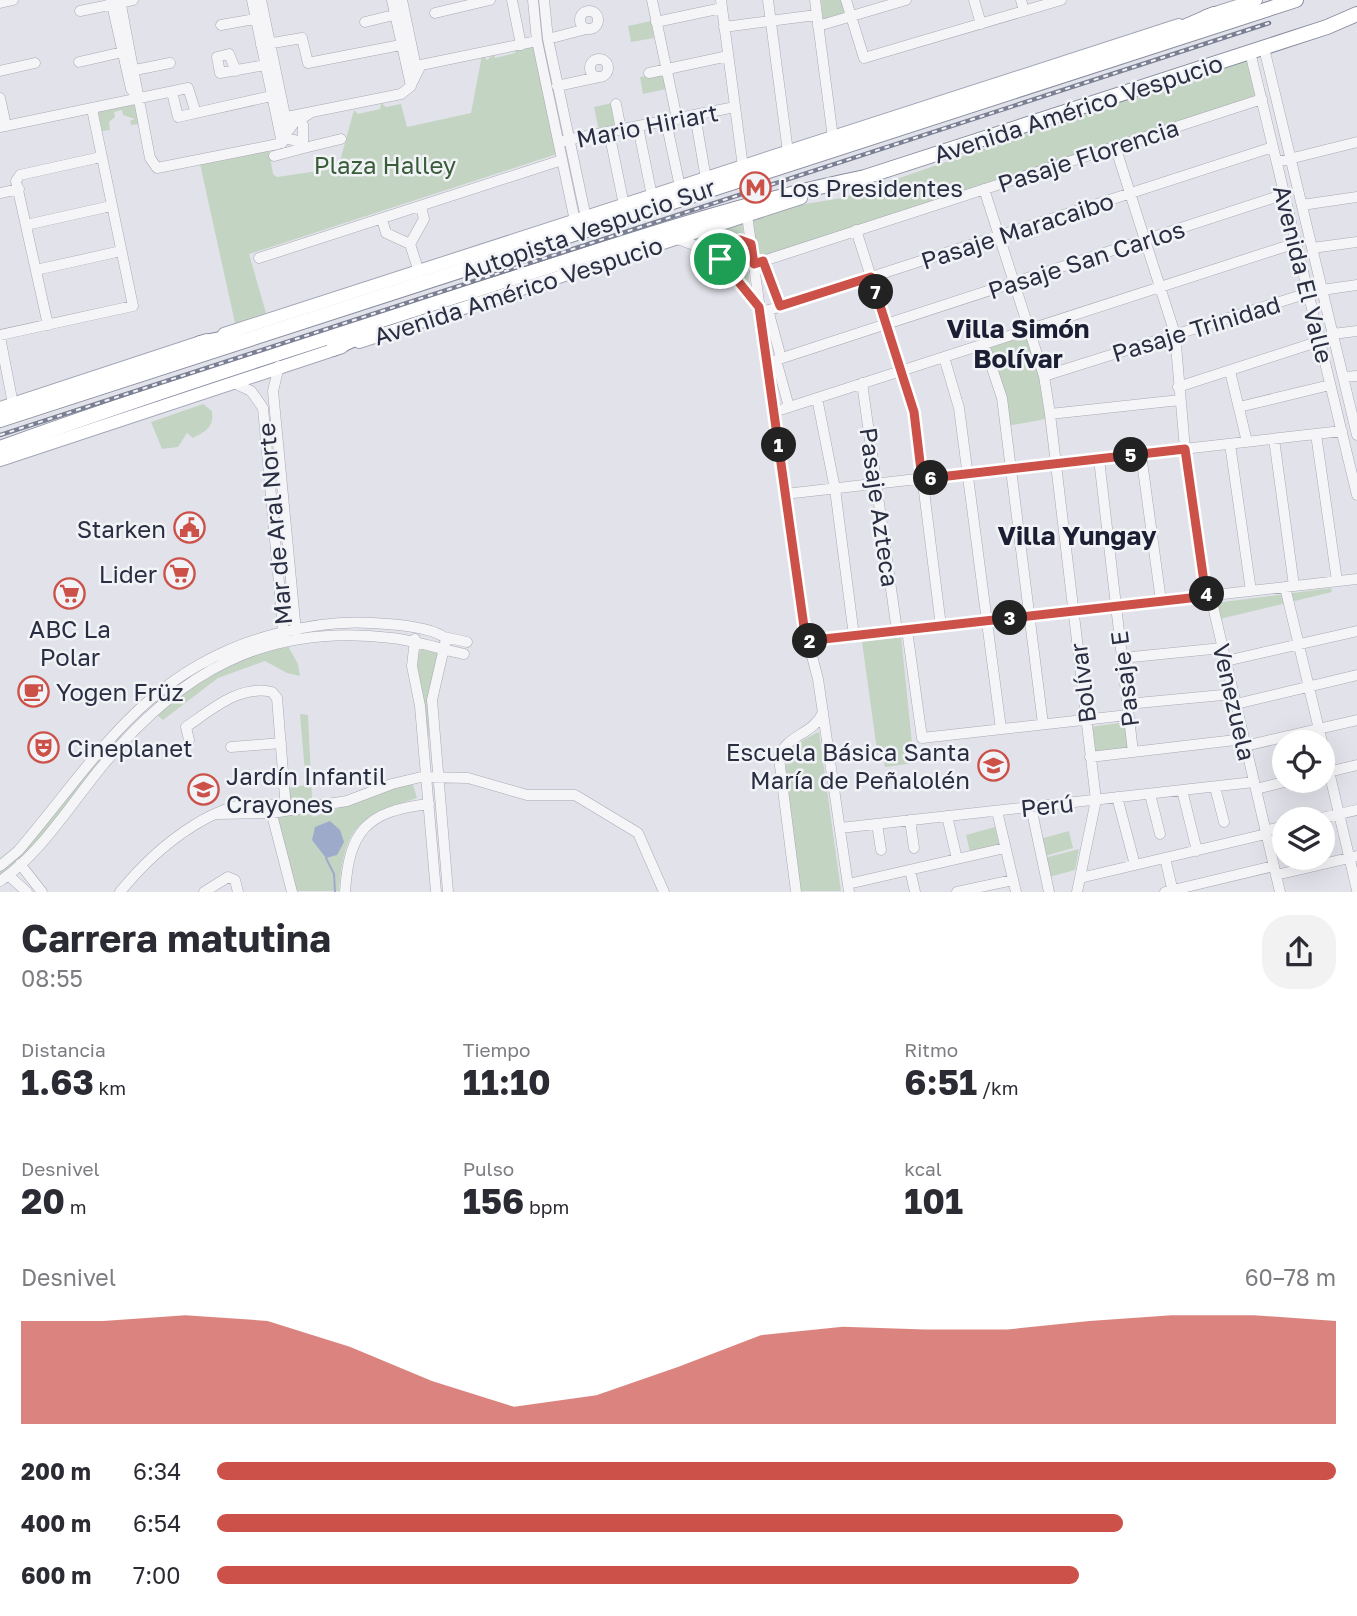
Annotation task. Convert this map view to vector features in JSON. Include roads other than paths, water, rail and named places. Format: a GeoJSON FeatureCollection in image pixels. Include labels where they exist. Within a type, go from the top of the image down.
{"type":"FeatureCollection","features":[{"type":"Feature","properties":{"kind":"highway","name":"Autopista Vespucio Sur"},"geometry":{"type":"LineString","coordinates":[[0,420],[1296,0]]}},
{"type":"Feature","properties":{"kind":"highway"},"geometry":{"type":"LineString","coordinates":[[1035,86],[1083,64],[1214,14]]}},
{"type":"Feature","properties":{"kind":"highway","name":"Avenida Américo Vespucio"},"geometry":{"type":"LineString","coordinates":[[865,177],[1357,16]]}},
{"type":"Feature","properties":{"kind":"highway","name":"Autopista Vespucio Sur"},"geometry":{"type":"LineString","coordinates":[[0,448],[151,395],[788,192],[865,177]]}},
{"type":"Feature","properties":{"kind":"highway"},"geometry":{"type":"LineString","coordinates":[[333,349],[421,308]]}},
{"type":"Feature","properties":{"kind":"highway"},"geometry":{"type":"LineString","coordinates":[[200,343],[284,328]]}},
{"type":"Feature","properties":{"kind":"main road","name":"Avenida Américo Vespucio"},"geometry":{"type":"LineString","coordinates":[[0,408],[1248,1]]}},
{"type":"Feature","properties":{"kind":"main road","name":"Avenida Américo Vespucio"},"geometry":{"type":"LineString","coordinates":[[0,460],[230,382],[865,177]]}},
{"type":"Feature","properties":{"kind":"street"},"geometry":{"type":"LineString","coordinates":[[0,3],[13,0]]}},
{"type":"Feature","properties":{"kind":"street"},"geometry":{"type":"LineString","coordinates":[[80,11],[133,0]]}},
{"type":"Feature","properties":{"kind":"street"},"geometry":{"type":"LineString","coordinates":[[252,0],[260,18],[285,138]]}},
{"type":"Feature","properties":{"kind":"street"},"geometry":{"type":"LineString","coordinates":[[260,18],[261,0]]}},
{"type":"Feature","properties":{"kind":"street"},"geometry":{"type":"LineString","coordinates":[[281,119],[401,94],[411,86],[415,67],[406,44],[400,14],[392,0]]}},
{"type":"Feature","properties":{"kind":"street"},"geometry":{"type":"LineString","coordinates":[[400,14],[402,0]]}},
{"type":"Feature","properties":{"kind":"street"},"geometry":{"type":"LineString","coordinates":[[435,13],[490,0]]}},
{"type":"Feature","properties":{"kind":"street"},"geometry":{"type":"LineString","coordinates":[[512,0],[521,45]]}},
{"type":"Feature","properties":{"kind":"street"},"geometry":{"type":"LineString","coordinates":[[533,0],[580,219]]}},
{"type":"Feature","properties":{"kind":"street"},"geometry":{"type":"LineString","coordinates":[[544,0],[542,40],[557,86],[563,141],[562,160],[580,219]]}},
{"type":"Feature","properties":{"kind":"street"},"geometry":{"type":"LineString","coordinates":[[652,0],[666,69],[680,187]]}},
{"type":"Feature","properties":{"kind":"street"},"geometry":{"type":"LineString","coordinates":[[768,0],[788,152]]}},
{"type":"Feature","properties":{"kind":"street"},"geometry":{"type":"LineString","coordinates":[[814,0],[833,138]]}},
{"type":"Feature","properties":{"kind":"street"},"geometry":{"type":"LineString","coordinates":[[846,0],[864,58],[1061,0]]}},
{"type":"Feature","properties":{"kind":"street"},"geometry":{"type":"LineString","coordinates":[[724,27],[851,16],[906,0]]}},
{"type":"Feature","properties":{"kind":"street"},"geometry":{"type":"LineString","coordinates":[[974,0],[981,24]]}},
{"type":"Feature","properties":{"kind":"street"},"geometry":{"type":"LineString","coordinates":[[1021,0],[1024,11]]}},
{"type":"Feature","properties":{"kind":"street"},"geometry":{"type":"LineString","coordinates":[[116,2],[127,51],[131,89],[138,99]]}},
{"type":"Feature","properties":{"kind":"street"},"geometry":{"type":"LineString","coordinates":[[656,22],[721,4],[743,167]]}},
{"type":"Feature","properties":{"kind":"street"},"geometry":{"type":"LineString","coordinates":[[365,22],[400,14]]}},
{"type":"Feature","properties":{"kind":"street"},"geometry":{"type":"LineString","coordinates":[[221,25],[260,18]]}},
{"type":"Feature","properties":{"kind":"street"},"geometry":{"type":"LineString","coordinates":[[415,67],[586,29]]}},
{"type":"Feature","properties":{"kind":"street"},"geometry":{"type":"LineString","coordinates":[[265,45],[302,38],[308,63],[406,44]]}},
{"type":"Feature","properties":{"kind":"street","name":"Avenida El Valle"},"geometry":{"type":"LineString","coordinates":[[1257,50],[1275,96],[1357,435]]}},
{"type":"Feature","properties":{"kind":"street","name":"Avenida El Valle"},"geometry":{"type":"LineString","coordinates":[[1257,50],[1262,99],[1357,495]]}},
{"type":"Feature","properties":{"kind":"street"},"geometry":{"type":"LineString","coordinates":[[79,62],[127,51]]}},
{"type":"Feature","properties":{"kind":"street"},"geometry":{"type":"LineString","coordinates":[[127,51],[135,70],[138,99],[154,166],[161,169],[285,138],[304,145]]}},
{"type":"Feature","properties":{"kind":"street"},"geometry":{"type":"LineString","coordinates":[[649,73],[728,56]]}},
{"type":"Feature","properties":{"kind":"street"},"geometry":{"type":"LineString","coordinates":[[0,71],[35,63]]}},
{"type":"Feature","properties":{"kind":"street"},"geometry":{"type":"LineString","coordinates":[[135,70],[170,63]]}},
{"type":"Feature","properties":{"kind":"street"},"geometry":{"type":"LineString","coordinates":[[236,71],[270,64]]}},
{"type":"Feature","properties":{"kind":"street"},"geometry":{"type":"LineString","coordinates":[[411,86],[415,67]]}},
{"type":"Feature","properties":{"kind":"street"},"geometry":{"type":"LineString","coordinates":[[557,86],[599,77]]}},
{"type":"Feature","properties":{"kind":"street"},"geometry":{"type":"LineString","coordinates":[[0,98],[3,127],[188,88],[196,113]]}},
{"type":"Feature","properties":{"kind":"street"},"geometry":{"type":"LineString","coordinates":[[172,92],[178,117],[276,95]]}},
{"type":"Feature","properties":{"kind":"street"},"geometry":{"type":"LineString","coordinates":[[1269,129],[1275,96]]}},
{"type":"Feature","properties":{"kind":"street","name":"Pasaje Florencia"},"geometry":{"type":"LineString","coordinates":[[759,262],[1262,99]]}},
{"type":"Feature","properties":{"kind":"street"},"geometry":{"type":"LineString","coordinates":[[616,104],[621,130]]}},
{"type":"Feature","properties":{"kind":"street","name":"Mario Hiriart"},"geometry":{"type":"LineString","coordinates":[[563,141],[735,107]]}},
{"type":"Feature","properties":{"kind":"street"},"geometry":{"type":"LineString","coordinates":[[13,404],[0,336],[133,306],[92,109]]}},
{"type":"Feature","properties":{"kind":"street"},"geometry":{"type":"LineString","coordinates":[[285,138],[299,118],[309,114]]}},
{"type":"Feature","properties":{"kind":"street"},"geometry":{"type":"LineString","coordinates":[[695,115],[706,178]]}},
{"type":"Feature","properties":{"kind":"street"},"geometry":{"type":"LineString","coordinates":[[303,125],[304,145]]}},
{"type":"Feature","properties":{"kind":"street"},"geometry":{"type":"LineString","coordinates":[[638,127],[652,196]]}},
{"type":"Feature","properties":{"kind":"street"},"geometry":{"type":"LineString","coordinates":[[609,132],[624,205]]}},
{"type":"Feature","properties":{"kind":"street"},"geometry":{"type":"LineString","coordinates":[[274,156],[304,145],[341,139]]}},
{"type":"Feature","properties":{"kind":"street"},"geometry":{"type":"LineString","coordinates":[[1277,162],[1357,142]]}},
{"type":"Feature","properties":{"kind":"street","name":"Venezuela"},"geometry":{"type":"LineString","coordinates":[[1115,146],[1175,334],[1185,449],[1205,589],[1226,661],[1272,858]]}},
{"type":"Feature","properties":{"kind":"street","name":"Pasaje Maracaibo"},"geometry":{"type":"LineString","coordinates":[[763,310],[1273,146]]}},
{"type":"Feature","properties":{"kind":"street"},"geometry":{"type":"LineString","coordinates":[[48,325],[16,181],[20,174],[101,157]]}},
{"type":"Feature","properties":{"kind":"street"},"geometry":{"type":"LineString","coordinates":[[259,258],[562,160]]}},
{"type":"Feature","properties":{"kind":"street"},"geometry":{"type":"LineString","coordinates":[[0,193],[19,189]]}},
{"type":"Feature","properties":{"kind":"street","name":"Bolívar"},"geometry":{"type":"LineString","coordinates":[[984,189],[1044,376],[1096,800],[1077,891]]}},
{"type":"Feature","properties":{"kind":"street","name":"Pasaje San Carlos"},"geometry":{"type":"LineString","coordinates":[[774,360],[1284,194]]}},
{"type":"Feature","properties":{"kind":"street"},"geometry":{"type":"LineString","coordinates":[[1302,205],[1357,197]]}},
{"type":"Feature","properties":{"kind":"street"},"geometry":{"type":"LineString","coordinates":[[26,225],[111,206]]}},
{"type":"Feature","properties":{"kind":"street"},"geometry":{"type":"LineString","coordinates":[[419,272],[410,244],[424,219],[421,207]]}},
{"type":"Feature","properties":{"kind":"street"},"geometry":{"type":"LineString","coordinates":[[747,215],[751,244],[780,306]]}},
{"type":"Feature","properties":{"kind":"street"},"geometry":{"type":"LineString","coordinates":[[382,219],[386,233],[410,244]]}},
{"type":"Feature","properties":{"kind":"street"},"geometry":{"type":"LineString","coordinates":[[856,230],[914,412],[941,626]]}},
{"type":"Feature","properties":{"kind":"street"},"geometry":{"type":"LineString","coordinates":[[675,238],[708,248],[763,310]]}},
{"type":"Feature","properties":{"kind":"street"},"geometry":{"type":"LineString","coordinates":[[720,259],[729,243],[740,240],[751,244]]}},
{"type":"Feature","properties":{"kind":"street"},"geometry":{"type":"LineString","coordinates":[[1312,248],[1357,242]]}},
{"type":"Feature","properties":{"kind":"street"},"geometry":{"type":"LineString","coordinates":[[774,412],[1296,243]]}},
{"type":"Feature","properties":{"kind":"street"},"geometry":{"type":"LineString","coordinates":[[36,270],[121,251]]}},
{"type":"Feature","properties":{"kind":"street"},"geometry":{"type":"LineString","coordinates":[[759,262],[763,310],[774,360],[789,407]]}},
{"type":"Feature","properties":{"kind":"street"},"geometry":{"type":"LineString","coordinates":[[1322,290],[1357,285]]}},
{"type":"Feature","properties":{"kind":"street","name":"Pasaje Trinidad"},"geometry":{"type":"LineString","coordinates":[[1044,376],[1308,293]]}},
{"type":"Feature","properties":{"kind":"street"},"geometry":{"type":"LineString","coordinates":[[1178,387],[1320,341],[1333,334],[1357,331]]}},
{"type":"Feature","properties":{"kind":"street"},"geometry":{"type":"LineString","coordinates":[[984,344],[1002,398],[1043,724]]}},
{"type":"Feature","properties":{"kind":"street"},"geometry":{"type":"LineString","coordinates":[[944,357],[958,401],[1001,729],[1086,720],[1128,709],[1234,699],[1309,687],[1357,675]]}},
{"type":"Feature","properties":{"kind":"street"},"geometry":{"type":"LineString","coordinates":[[774,360],[774,412],[785,494],[806,641],[816,667],[848,888],[910,870],[1005,848]]}},
{"type":"Feature","properties":{"kind":"street","name":"Mar de Aral Norte"},"geometry":{"type":"LineString","coordinates":[[279,366],[273,385],[292,602],[298,641]]}},
{"type":"Feature","properties":{"kind":"street"},"geometry":{"type":"LineString","coordinates":[[1230,370],[1247,442]]}},
{"type":"Feature","properties":{"kind":"street"},"geometry":{"type":"LineString","coordinates":[[1343,377],[1357,376]]}},
{"type":"Feature","properties":{"kind":"street","name":"Mar de Aral Norte"},"geometry":{"type":"LineString","coordinates":[[230,382],[255,394],[263,408],[285,643]]}},
{"type":"Feature","properties":{"kind":"street","name":"Pasaje Azteca"},"geometry":{"type":"LineString","coordinates":[[862,383],[922,738],[1001,729]]}},
{"type":"Feature","properties":{"kind":"street"},"geometry":{"type":"LineString","coordinates":[[1239,407],[1330,385]]}},
{"type":"Feature","properties":{"kind":"street"},"geometry":{"type":"LineString","coordinates":[[817,398],[835,489],[854,636]]}},
{"type":"Feature","properties":{"kind":"street"},"geometry":{"type":"LineString","coordinates":[[1049,414],[1180,400]]}},
{"type":"Feature","properties":{"kind":"street"},"geometry":{"type":"LineString","coordinates":[[265,424],[277,424]]}},
{"type":"Feature","properties":{"kind":"street"},"geometry":{"type":"LineString","coordinates":[[785,494],[1342,431]]}},
{"type":"Feature","properties":{"kind":"street"},"geometry":{"type":"LineString","coordinates":[[1317,434],[1337,581]]}},
{"type":"Feature","properties":{"kind":"street"},"geometry":{"type":"LineString","coordinates":[[1274,439],[1290,587],[1299,644],[1319,729]]}},
{"type":"Feature","properties":{"kind":"street"},"geometry":{"type":"LineString","coordinates":[[1230,444],[1251,591]]}},
{"type":"Feature","properties":{"kind":"street"},"geometry":{"type":"LineString","coordinates":[[1141,454],[1161,601]]}},
{"type":"Feature","properties":{"kind":"street","name":"Pasaje E"},"geometry":{"type":"LineString","coordinates":[[1098,459],[1133,752]]}},
{"type":"Feature","properties":{"kind":"street"},"geometry":{"type":"LineString","coordinates":[[272,504],[276,507],[284,503]]}},
{"type":"Feature","properties":{"kind":"street"},"geometry":{"type":"LineString","coordinates":[[806,641],[1357,579]]}},
{"type":"Feature","properties":{"kind":"street"},"geometry":{"type":"LineString","coordinates":[[292,602],[304,618],[320,624]]}},
{"type":"Feature","properties":{"kind":"street"},"geometry":{"type":"LineString","coordinates":[[0,866],[18,851],[118,728],[150,697],[214,656],[296,629],[320,624],[363,622],[418,629],[464,654]]}},
{"type":"Feature","properties":{"kind":"street"},"geometry":{"type":"LineString","coordinates":[[418,629],[412,666],[424,743],[436,891]]}},
{"type":"Feature","properties":{"kind":"street"},"geometry":{"type":"LineString","coordinates":[[1226,661],[1357,631]]}},
{"type":"Feature","properties":{"kind":"street"},"geometry":{"type":"LineString","coordinates":[[27,891],[4,878],[20,864],[122,741],[162,702],[219,664],[261,648],[356,635],[414,642],[467,642]]}},
{"type":"Feature","properties":{"kind":"street"},"geometry":{"type":"LineString","coordinates":[[446,642],[432,693],[448,891]]}},
{"type":"Feature","properties":{"kind":"street"},"geometry":{"type":"LineString","coordinates":[[1122,658],[1222,648]]}},
{"type":"Feature","properties":{"kind":"street"},"geometry":{"type":"LineString","coordinates":[[189,740],[186,727],[239,694],[264,690],[277,698],[286,809]]}},
{"type":"Feature","properties":{"kind":"street"},"geometry":{"type":"LineString","coordinates":[[796,891],[779,758],[788,743],[814,727],[823,712]]}},
{"type":"Feature","properties":{"kind":"street"},"geometry":{"type":"LineString","coordinates":[[1090,757],[1245,743],[1357,720]]}},
{"type":"Feature","properties":{"kind":"street"},"geometry":{"type":"LineString","coordinates":[[424,743],[435,742]]}},
{"type":"Feature","properties":{"kind":"street"},"geometry":{"type":"LineString","coordinates":[[231,747],[281,743]]}},
{"type":"Feature","properties":{"kind":"street"},"geometry":{"type":"LineString","coordinates":[[1335,770],[1357,765]]}},
{"type":"Feature","properties":{"kind":"street"},"geometry":{"type":"LineString","coordinates":[[120,891],[170,844],[216,814],[347,801],[392,784],[438,776],[468,778],[527,795],[569,794],[584,798],[640,836],[664,891]]}},
{"type":"Feature","properties":{"kind":"street","name":"Perú"},"geometry":{"type":"LineString","coordinates":[[840,828],[1215,786],[1272,783]]}},
{"type":"Feature","properties":{"kind":"street"},"geometry":{"type":"LineString","coordinates":[[1215,786],[1224,822]]}},
{"type":"Feature","properties":{"kind":"street"},"geometry":{"type":"LineString","coordinates":[[1182,790],[1197,850]]}},
{"type":"Feature","properties":{"kind":"street"},"geometry":{"type":"LineString","coordinates":[[1332,793],[1353,857],[1357,890]]}},
{"type":"Feature","properties":{"kind":"street"},"geometry":{"type":"LineString","coordinates":[[1150,794],[1160,834]]}},
{"type":"Feature","properties":{"kind":"street"},"geometry":{"type":"LineString","coordinates":[[1117,797],[1135,865]]}},
{"type":"Feature","properties":{"kind":"street"},"geometry":{"type":"LineString","coordinates":[[345,891],[349,853],[363,829],[394,811],[429,804]]}},
{"type":"Feature","properties":{"kind":"street"},"geometry":{"type":"LineString","coordinates":[[1031,807],[1049,891]]}},
{"type":"Feature","properties":{"kind":"street"},"geometry":{"type":"LineString","coordinates":[[270,808],[292,891]]}},
{"type":"Feature","properties":{"kind":"street"},"geometry":{"type":"LineString","coordinates":[[1335,815],[1357,810]]}},
{"type":"Feature","properties":{"kind":"street"},"geometry":{"type":"LineString","coordinates":[[997,811],[1016,891]]}},
{"type":"Feature","properties":{"kind":"street"},"geometry":{"type":"LineString","coordinates":[[947,816],[957,859]]}},
{"type":"Feature","properties":{"kind":"street"},"geometry":{"type":"LineString","coordinates":[[910,820],[914,848]]}},
{"type":"Feature","properties":{"kind":"street"},"geometry":{"type":"LineString","coordinates":[[877,824],[881,850]]}},
{"type":"Feature","properties":{"kind":"street"},"geometry":{"type":"LineString","coordinates":[[1080,878],[1272,831]]}},
{"type":"Feature","properties":{"kind":"street"},"geometry":{"type":"LineString","coordinates":[[1335,860],[1353,857]]}},
{"type":"Feature","properties":{"kind":"street"},"geometry":{"type":"LineString","coordinates":[[1165,858],[1170,891],[1275,870]]}},
{"type":"Feature","properties":{"kind":"street"},"geometry":{"type":"LineString","coordinates":[[20,864],[42,891]]}},
{"type":"Feature","properties":{"kind":"street"},"geometry":{"type":"LineString","coordinates":[[910,870],[915,891]]}},
{"type":"Feature","properties":{"kind":"street","name":"Venezuela"},"geometry":{"type":"LineString","coordinates":[[1275,870],[1280,891]]}},
{"type":"Feature","properties":{"kind":"street"},"geometry":{"type":"LineString","coordinates":[[204,891],[221,878],[230,877],[237,882],[238,891]]}},
{"type":"Feature","properties":{"kind":"street"},"geometry":{"type":"LineString","coordinates":[[957,891],[1013,880]]}},
{"type":"Feature","properties":{"kind":"water"},"geometry":{"type":"Polygon","coordinates":[[[330,821],[340,830],[344,842],[337,855],[326,858],[312,840],[315,827],[330,821]]]}},
{"type":"Feature","properties":{"kind":"waterway"},"geometry":{"type":"LineString","coordinates":[[326,858],[334,874],[335,892]]}},
{"type":"Feature","properties":{"kind":"railway"},"geometry":{"type":"LineString","coordinates":[[0,435],[1269,23]]}},
{"type":"Feature","properties":{"kind":"place","name":"Los Presidentes"},"geometry":{"type":"Point","coordinates":[756,187]}},
{"type":"Feature","properties":{"kind":"place","name":"Starken"},"geometry":{"type":"Point","coordinates":[189,528]}},
{"type":"Feature","properties":{"kind":"place","name":"Lider"},"geometry":{"type":"Point","coordinates":[180,573]}},
{"type":"Feature","properties":{"kind":"place","name":"ABC La Polar"},"geometry":{"type":"Point","coordinates":[70,594]}},
{"type":"Feature","properties":{"kind":"place","name":"Yogen Früz"},"geometry":{"type":"Point","coordinates":[33,691]}},
{"type":"Feature","properties":{"kind":"place","name":"Cineplanet"},"geometry":{"type":"Point","coordinates":[44,747]}},
{"type":"Feature","properties":{"kind":"place","name":"Escuela Básica Santa María de Peñalolén"},"geometry":{"type":"Point","coordinates":[993,765]}},
{"type":"Feature","properties":{"kind":"place","name":"Jardín Infantil Crayones"},"geometry":{"type":"Point","coordinates":[203,789]}},
{"type":"Feature","properties":{"kind":"district","name":"Villa Simón Bolívar"},"geometry":{"type":"Point","coordinates":[1018,343]}},
{"type":"Feature","properties":{"kind":"district","name":"Villa Yungay"},"geometry":{"type":"Point","coordinates":[1077,535]}},
{"type":"Feature","properties":{"kind":"park label","name":"Plaza Halley"},"geometry":{"type":"Point","coordinates":[385,164]}}]}
